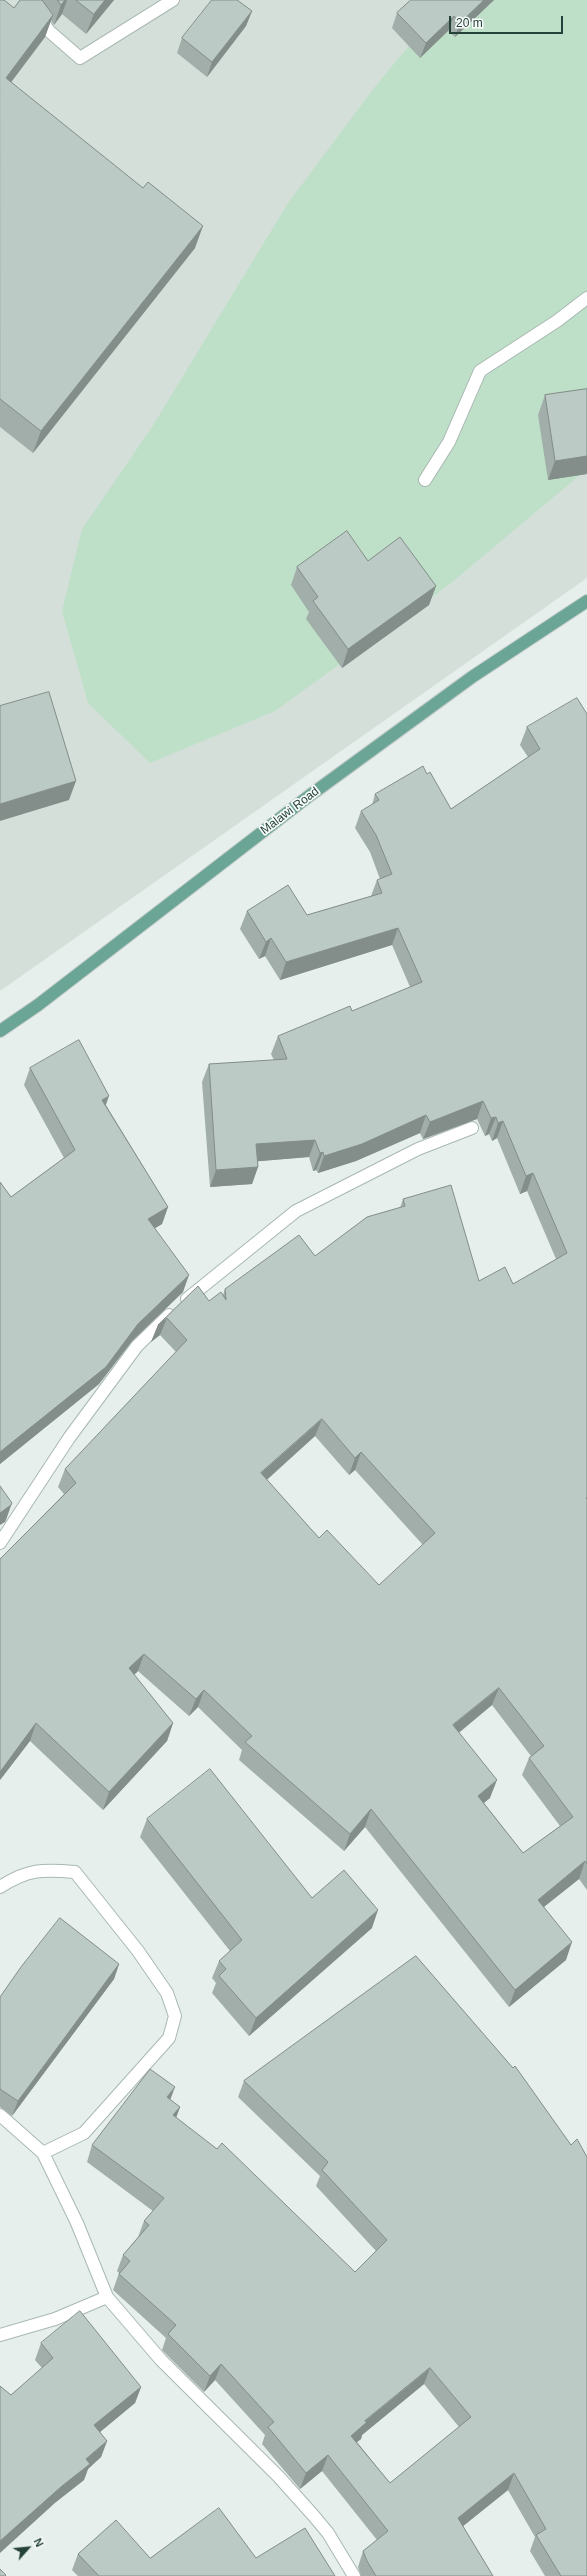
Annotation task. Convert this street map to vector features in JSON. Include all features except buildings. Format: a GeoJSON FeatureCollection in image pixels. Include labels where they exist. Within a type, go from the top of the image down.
{"type":"FeatureCollection","features":[{"type":"Feature","properties":{"kind":"main road","name":"Malawi Road"},"geometry":{"type":"LineString","coordinates":[[0,1031],[38,1005],[321,787],[472,677],[587,601]]}},
{"type":"Feature","properties":{"kind":"street"},"geometry":{"type":"LineString","coordinates":[[27,0],[49,31],[80,58],[173,0]]}},
{"type":"Feature","properties":{"kind":"street"},"geometry":{"type":"LineString","coordinates":[[426,480],[449,442],[480,370],[538,335],[587,298]]}},
{"type":"Feature","properties":{"kind":"street"},"geometry":{"type":"LineString","coordinates":[[0,1543],[69,1438],[137,1346],[183,1302],[296,1211],[418,1149],[472,1128]]}},
{"type":"Feature","properties":{"kind":"street"},"geometry":{"type":"LineString","coordinates":[[0,1887],[22,1873],[44,1869],[75,1872],[138,1951],[167,1993],[175,2016],[169,2038],[84,2133],[43,2152]]}},
{"type":"Feature","properties":{"kind":"street"},"geometry":{"type":"LineString","coordinates":[[0,2115],[43,2152],[77,2223],[108,2297],[161,2360],[272,2470],[313,2515],[328,2533],[354,2576]]}},
{"type":"Feature","properties":{"kind":"street"},"geometry":{"type":"LineString","coordinates":[[0,2335],[55,2318],[108,2297]]}},
{"type":"Feature","properties":{"kind":"shaded area"},"geometry":{"type":"Polygon","coordinates":[[[0,0],[587,0],[587,578],[0,991],[0,0]]]}},
{"type":"Feature","properties":{"kind":"green space"},"geometry":{"type":"Polygon","coordinates":[[[459,0],[587,0],[587,469],[450,584],[275,711],[150,763],[88,703],[62,611],[82,529],[152,427],[288,203],[374,88],[427,24],[459,0]]]}}]}
